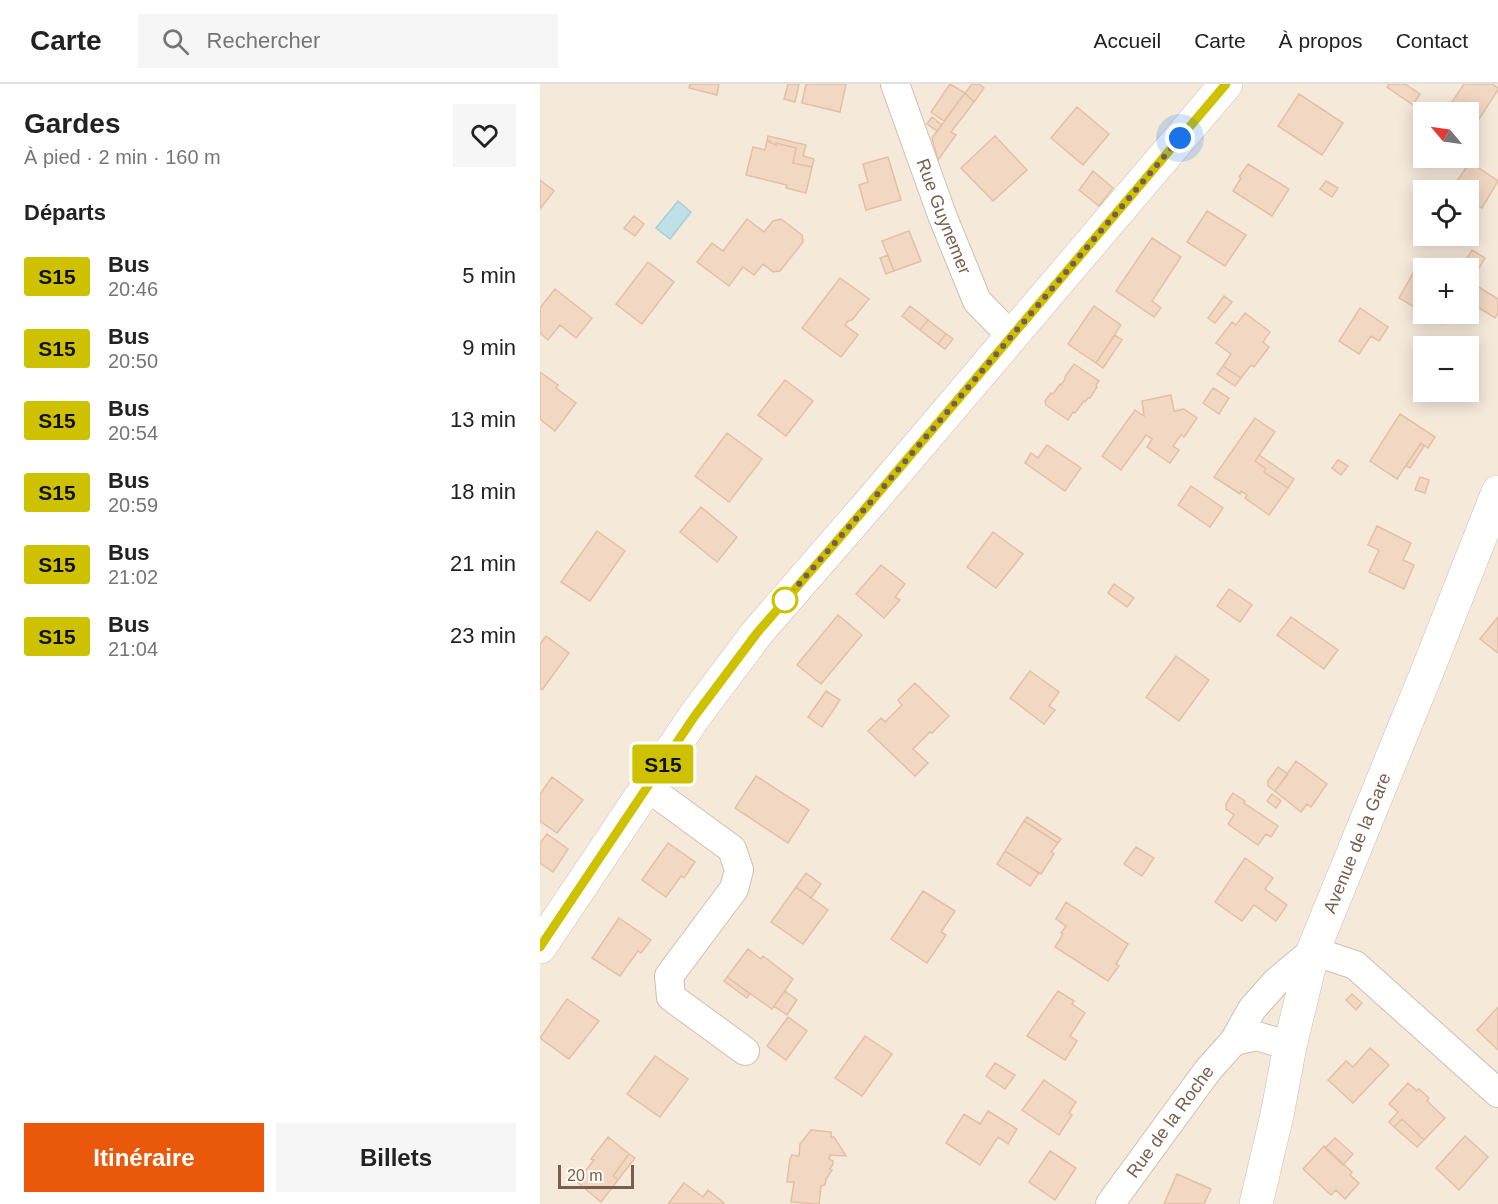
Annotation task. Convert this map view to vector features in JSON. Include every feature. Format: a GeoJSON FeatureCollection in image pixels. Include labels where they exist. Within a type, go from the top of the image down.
{"type":"FeatureCollection","features":[{"type":"Feature","properties":{"kind":"street","name":"Rue Guynemer"},"geometry":{"type":"LineString","coordinates":[[895,84],[942,215],[977,301],[1011,336]]}},
{"type":"Feature","properties":{"kind":"street"},"geometry":{"type":"LineString","coordinates":[[540,947],[694,717],[757,633],[1226,84]]}},
{"type":"Feature","properties":{"kind":"street","name":"Avenue de la Gare"},"geometry":{"type":"LineString","coordinates":[[1256,1204],[1313,951],[1498,492]]}},
{"type":"Feature","properties":{"kind":"street"},"geometry":{"type":"LineString","coordinates":[[647,787],[732,849],[739,870],[734,890],[669,976],[670,997],[746,1051]]}},
{"type":"Feature","properties":{"kind":"street"},"geometry":{"type":"LineString","coordinates":[[1313,951],[1355,965],[1498,1093]]}},
{"type":"Feature","properties":{"kind":"street","name":"Rue de la Roche"},"geometry":{"type":"LineString","coordinates":[[1110,1204],[1210,1067],[1234,1041],[1252,1008],[1276,982],[1313,951]]}},
{"type":"Feature","properties":{"kind":"street"},"geometry":{"type":"LineString","coordinates":[[1234,1041],[1257,1036],[1290,1046]]}},
{"type":"Feature","properties":{"kind":"shaded area"},"geometry":{"type":"Polygon","coordinates":[[[540,84],[1498,84],[1498,1204],[540,1204],[540,84]]]}},
{"type":"Feature","properties":{"kind":"water"},"geometry":{"type":"Polygon","coordinates":[[[678,201],[691,212],[670,239],[656,228],[678,201]]]}},
{"type":"Feature","properties":{"kind":"building"},"geometry":{"type":"Polygon","coordinates":[[[690,84],[719,84],[717,95],[689,88],[690,84]]]}},
{"type":"Feature","properties":{"kind":"building"},"geometry":{"type":"Polygon","coordinates":[[[788,84],[799,84],[795,102],[784,99],[788,84]]]}},
{"type":"Feature","properties":{"kind":"building"},"geometry":{"type":"Polygon","coordinates":[[[806,84],[846,84],[840,112],[802,103],[806,84]]]}},
{"type":"Feature","properties":{"kind":"building"},"geometry":{"type":"Polygon","coordinates":[[[950,84],[965,93],[944,121],[931,112],[950,84]]]}},
{"type":"Feature","properties":{"kind":"building"},"geometry":{"type":"Polygon","coordinates":[[[972,84],[979,84],[984,88],[974,102],[965,93],[972,84]]]}},
{"type":"Feature","properties":{"kind":"building"},"geometry":{"type":"Polygon","coordinates":[[[1389,84],[1405,84],[1420,94],[1413,105],[1387,87],[1389,84]]]}},
{"type":"Feature","properties":{"kind":"building"},"geometry":{"type":"Polygon","coordinates":[[[1464,84],[1492,84],[1498,88],[1479,119],[1479,102],[1452,102],[1464,84]]]}},
{"type":"Feature","properties":{"kind":"building"},"geometry":{"type":"Polygon","coordinates":[[[965,93],[974,102],[951,132],[956,135],[938,160],[932,138],[965,93]]]}},
{"type":"Feature","properties":{"kind":"building"},"geometry":{"type":"Polygon","coordinates":[[[1299,94],[1343,123],[1322,155],[1278,126],[1299,94]]]}},
{"type":"Feature","properties":{"kind":"building"},"geometry":{"type":"Polygon","coordinates":[[[1077,107],[1109,134],[1083,165],[1051,138],[1077,107]]]}},
{"type":"Feature","properties":{"kind":"building"},"geometry":{"type":"Polygon","coordinates":[[[932,117],[942,125],[937,131],[927,124],[932,117]]]}},
{"type":"Feature","properties":{"kind":"building"},"geometry":{"type":"Polygon","coordinates":[[[768,136],[806,145],[803,156],[814,159],[812,167],[793,163],[796,148],[771,143],[767,141],[768,136]]]}},
{"type":"Feature","properties":{"kind":"building"},"geometry":{"type":"Polygon","coordinates":[[[995,136],[1027,170],[993,201],[961,168],[995,136]]]}},
{"type":"Feature","properties":{"kind":"building"},"geometry":{"type":"Polygon","coordinates":[[[767,141],[796,148],[793,163],[812,167],[806,193],[786,188],[787,185],[746,175],[753,147],[765,150],[767,141]]]}},
{"type":"Feature","properties":{"kind":"building"},"geometry":{"type":"Polygon","coordinates":[[[888,157],[901,200],[866,210],[859,185],[868,182],[863,164],[888,157]]]}},
{"type":"Feature","properties":{"kind":"building"},"geometry":{"type":"Polygon","coordinates":[[[1248,164],[1289,189],[1272,216],[1233,191],[1248,164]]]}},
{"type":"Feature","properties":{"kind":"building"},"geometry":{"type":"Polygon","coordinates":[[[1466,168],[1479,168],[1498,181],[1482,208],[1479,206],[1479,180],[1458,180],[1466,168]]]}},
{"type":"Feature","properties":{"kind":"building"},"geometry":{"type":"Polygon","coordinates":[[[1093,171],[1113,188],[1099,206],[1079,190],[1093,171]]]}},
{"type":"Feature","properties":{"kind":"building"},"geometry":{"type":"Polygon","coordinates":[[[540,180],[554,191],[540,209],[540,180]]]}},
{"type":"Feature","properties":{"kind":"building"},"geometry":{"type":"Polygon","coordinates":[[[1326,181],[1338,188],[1332,197],[1320,189],[1326,181]]]}},
{"type":"Feature","properties":{"kind":"building"},"geometry":{"type":"Polygon","coordinates":[[[1207,211],[1246,235],[1225,266],[1187,242],[1207,211]]]}},
{"type":"Feature","properties":{"kind":"building"},"geometry":{"type":"Polygon","coordinates":[[[634,216],[644,224],[635,236],[624,228],[634,216]]]}},
{"type":"Feature","properties":{"kind":"building"},"geometry":{"type":"Polygon","coordinates":[[[747,219],[764,232],[773,221],[781,219],[802,235],[803,242],[780,271],[773,272],[763,264],[754,275],[743,267],[729,286],[697,262],[712,243],[723,251],[747,219]]]}},
{"type":"Feature","properties":{"kind":"building"},"geometry":{"type":"Polygon","coordinates":[[[909,231],[921,261],[894,271],[882,241],[909,231]]]}},
{"type":"Feature","properties":{"kind":"building"},"geometry":{"type":"Polygon","coordinates":[[[1152,238],[1181,257],[1152,301],[1161,308],[1154,317],[1116,291],[1152,238]]]}},
{"type":"Feature","properties":{"kind":"building"},"geometry":{"type":"Polygon","coordinates":[[[1472,250],[1485,258],[1479,268],[1479,258],[1467,258],[1472,250]]]}},
{"type":"Feature","properties":{"kind":"building"},"geometry":{"type":"Polygon","coordinates":[[[888,255],[894,271],[886,274],[880,258],[888,255]]]}},
{"type":"Feature","properties":{"kind":"building"},"geometry":{"type":"Polygon","coordinates":[[[648,262],[674,282],[642,324],[616,304],[648,262]]]}},
{"type":"Feature","properties":{"kind":"building"},"geometry":{"type":"Polygon","coordinates":[[[1413,273],[1413,306],[1399,298],[1413,273]]]}},
{"type":"Feature","properties":{"kind":"building"},"geometry":{"type":"Polygon","coordinates":[[[840,278],[869,299],[845,325],[858,335],[841,357],[802,328],[840,278]]]}},
{"type":"Feature","properties":{"kind":"building"},"geometry":{"type":"Polygon","coordinates":[[[1479,287],[1498,299],[1498,313],[1495,318],[1479,308],[1479,287]]]}},
{"type":"Feature","properties":{"kind":"building"},"geometry":{"type":"Polygon","coordinates":[[[555,289],[592,318],[576,338],[560,325],[548,340],[540,333],[540,308],[555,289]]]}},
{"type":"Feature","properties":{"kind":"building"},"geometry":{"type":"Polygon","coordinates":[[[1224,296],[1232,302],[1215,323],[1208,318],[1224,296]]]}},
{"type":"Feature","properties":{"kind":"building"},"geometry":{"type":"Polygon","coordinates":[[[910,306],[928,320],[920,330],[902,316],[910,306]]]}},
{"type":"Feature","properties":{"kind":"building"},"geometry":{"type":"Polygon","coordinates":[[[1094,306],[1121,325],[1096,363],[1068,344],[1094,306]]]}},
{"type":"Feature","properties":{"kind":"building"},"geometry":{"type":"Polygon","coordinates":[[[1360,308],[1388,327],[1379,341],[1371,336],[1359,354],[1339,341],[1360,308]]]}},
{"type":"Feature","properties":{"kind":"building"},"geometry":{"type":"Polygon","coordinates":[[[1245,313],[1270,332],[1263,342],[1269,347],[1254,367],[1251,365],[1241,378],[1223,366],[1231,354],[1216,343],[1232,322],[1236,325],[1245,313]]]}},
{"type":"Feature","properties":{"kind":"building"},"geometry":{"type":"Polygon","coordinates":[[[928,320],[946,334],[938,344],[920,330],[928,320]]]}},
{"type":"Feature","properties":{"kind":"building"},"geometry":{"type":"Polygon","coordinates":[[[946,334],[953,339],[945,349],[938,344],[946,334]]]}},
{"type":"Feature","properties":{"kind":"building"},"geometry":{"type":"Polygon","coordinates":[[[1115,335],[1122,340],[1103,368],[1096,363],[1115,335]]]}},
{"type":"Feature","properties":{"kind":"building"},"geometry":{"type":"Polygon","coordinates":[[[1074,364],[1099,381],[1090,398],[1084,401],[1075,413],[1073,412],[1068,420],[1046,405],[1045,401],[1061,385],[1074,364]]]}},
{"type":"Feature","properties":{"kind":"building"},"geometry":{"type":"Polygon","coordinates":[[[1223,366],[1241,378],[1235,386],[1217,374],[1223,366]]]}},
{"type":"Feature","properties":{"kind":"building"},"geometry":{"type":"Polygon","coordinates":[[[540,372],[558,385],[556,388],[576,403],[555,431],[540,419],[540,372]]]}},
{"type":"Feature","properties":{"kind":"building"},"geometry":{"type":"Polygon","coordinates":[[[785,380],[813,401],[786,436],[758,415],[785,380]]]}},
{"type":"Feature","properties":{"kind":"building"},"geometry":{"type":"Polygon","coordinates":[[[1213,388],[1229,398],[1219,414],[1203,403],[1213,388]]]}},
{"type":"Feature","properties":{"kind":"building"},"geometry":{"type":"Polygon","coordinates":[[[1171,395],[1174,411],[1184,409],[1197,418],[1184,437],[1181,435],[1173,446],[1179,450],[1170,463],[1147,447],[1152,439],[1146,435],[1121,470],[1102,456],[1135,410],[1144,416],[1142,401],[1171,395]]]}},
{"type":"Feature","properties":{"kind":"building"},"geometry":{"type":"Polygon","coordinates":[[[1400,414],[1435,437],[1428,448],[1421,443],[1397,479],[1370,461],[1400,414]]]}},
{"type":"Feature","properties":{"kind":"building"},"geometry":{"type":"Polygon","coordinates":[[[1255,418],[1275,432],[1255,461],[1266,469],[1264,472],[1288,488],[1269,515],[1245,498],[1247,495],[1241,491],[1240,494],[1214,477],[1255,418]]]}},
{"type":"Feature","properties":{"kind":"building"},"geometry":{"type":"Polygon","coordinates":[[[727,433],[762,459],[729,502],[695,476],[727,433]]]}},
{"type":"Feature","properties":{"kind":"building"},"geometry":{"type":"Polygon","coordinates":[[[1421,443],[1424,446],[1410,468],[1406,466],[1421,443]]]}},
{"type":"Feature","properties":{"kind":"building"},"geometry":{"type":"Polygon","coordinates":[[[1047,445],[1081,468],[1065,491],[1025,463],[1031,453],[1038,458],[1047,445]]]}},
{"type":"Feature","properties":{"kind":"building"},"geometry":{"type":"Polygon","coordinates":[[[1259,455],[1294,479],[1288,488],[1264,472],[1266,469],[1255,461],[1259,455]]]}},
{"type":"Feature","properties":{"kind":"building"},"geometry":{"type":"Polygon","coordinates":[[[1338,460],[1348,466],[1341,475],[1332,468],[1338,460]]]}},
{"type":"Feature","properties":{"kind":"building"},"geometry":{"type":"Polygon","coordinates":[[[1420,477],[1429,480],[1425,493],[1415,490],[1420,477]]]}},
{"type":"Feature","properties":{"kind":"building"},"geometry":{"type":"Polygon","coordinates":[[[1191,486],[1223,508],[1210,527],[1178,505],[1191,486]]]}},
{"type":"Feature","properties":{"kind":"building"},"geometry":{"type":"Polygon","coordinates":[[[701,507],[737,537],[717,562],[680,532],[701,507]]]}},
{"type":"Feature","properties":{"kind":"building"},"geometry":{"type":"Polygon","coordinates":[[[1377,526],[1411,543],[1403,560],[1414,565],[1404,589],[1369,572],[1379,550],[1368,545],[1377,526]]]}},
{"type":"Feature","properties":{"kind":"building"},"geometry":{"type":"Polygon","coordinates":[[[597,531],[625,551],[590,601],[561,582],[597,531]]]}},
{"type":"Feature","properties":{"kind":"building"},"geometry":{"type":"Polygon","coordinates":[[[993,532],[1023,554],[996,588],[967,567],[993,532]]]}},
{"type":"Feature","properties":{"kind":"building"},"geometry":{"type":"Polygon","coordinates":[[[881,565],[905,584],[895,597],[900,600],[884,618],[856,594],[881,565]]]}},
{"type":"Feature","properties":{"kind":"building"},"geometry":{"type":"Polygon","coordinates":[[[1114,584],[1134,598],[1127,607],[1108,593],[1114,584]]]}},
{"type":"Feature","properties":{"kind":"building"},"geometry":{"type":"Polygon","coordinates":[[[1229,589],[1252,605],[1240,622],[1217,606],[1229,589]]]}},
{"type":"Feature","properties":{"kind":"building"},"geometry":{"type":"Polygon","coordinates":[[[838,615],[862,635],[821,684],[797,665],[838,615]]]}},
{"type":"Feature","properties":{"kind":"building"},"geometry":{"type":"Polygon","coordinates":[[[1291,617],[1338,650],[1324,669],[1277,635],[1291,617]]]}},
{"type":"Feature","properties":{"kind":"building"},"geometry":{"type":"Polygon","coordinates":[[[1498,617],[1498,653],[1480,639],[1498,617]]]}},
{"type":"Feature","properties":{"kind":"building"},"geometry":{"type":"Polygon","coordinates":[[[546,636],[569,653],[542,690],[540,689],[540,644],[546,636]]]}},
{"type":"Feature","properties":{"kind":"building"},"geometry":{"type":"Polygon","coordinates":[[[1176,656],[1209,680],[1179,721],[1146,697],[1176,656]]]}},
{"type":"Feature","properties":{"kind":"building"},"geometry":{"type":"Polygon","coordinates":[[[1030,671],[1059,692],[1049,706],[1055,710],[1044,724],[1010,698],[1030,671]]]}},
{"type":"Feature","properties":{"kind":"building"},"geometry":{"type":"Polygon","coordinates":[[[915,683],[949,716],[913,749],[928,763],[915,776],[868,731],[881,718],[885,722],[902,705],[898,700],[915,683]]]}},
{"type":"Feature","properties":{"kind":"building"},"geometry":{"type":"Polygon","coordinates":[[[826,691],[840,700],[822,727],[808,717],[826,691]]]}},
{"type":"Feature","properties":{"kind":"building"},"geometry":{"type":"Polygon","coordinates":[[[1296,761],[1327,784],[1311,807],[1307,804],[1301,812],[1275,791],[1296,761]]]}},
{"type":"Feature","properties":{"kind":"building"},"geometry":{"type":"Polygon","coordinates":[[[1278,767],[1288,774],[1275,791],[1268,786],[1268,781],[1278,767]]]}},
{"type":"Feature","properties":{"kind":"building"},"geometry":{"type":"Polygon","coordinates":[[[756,776],[809,810],[788,843],[735,808],[756,776]]]}},
{"type":"Feature","properties":{"kind":"building"},"geometry":{"type":"Polygon","coordinates":[[[552,777],[583,800],[557,833],[540,821],[540,794],[552,777]]]}},
{"type":"Feature","properties":{"kind":"building"},"geometry":{"type":"Polygon","coordinates":[[[1233,793],[1278,826],[1271,837],[1266,834],[1258,845],[1228,824],[1234,815],[1226,809],[1226,804],[1233,793]]]}},
{"type":"Feature","properties":{"kind":"building"},"geometry":{"type":"Polygon","coordinates":[[[1272,794],[1281,801],[1276,808],[1267,801],[1272,794]]]}},
{"type":"Feature","properties":{"kind":"building"},"geometry":{"type":"Polygon","coordinates":[[[1027,817],[1061,839],[1058,843],[1024,821],[1027,817]]]}},
{"type":"Feature","properties":{"kind":"building"},"geometry":{"type":"Polygon","coordinates":[[[1024,821],[1058,843],[1051,852],[1054,854],[1041,874],[1005,851],[1024,821]]]}},
{"type":"Feature","properties":{"kind":"building"},"geometry":{"type":"Polygon","coordinates":[[[547,834],[568,849],[553,872],[540,863],[540,843],[547,834]]]}},
{"type":"Feature","properties":{"kind":"building"},"geometry":{"type":"Polygon","coordinates":[[[668,843],[695,862],[684,878],[681,876],[666,897],[642,880],[668,843]]]}},
{"type":"Feature","properties":{"kind":"building"},"geometry":{"type":"Polygon","coordinates":[[[1136,847],[1154,858],[1142,876],[1124,864],[1136,847]]]}},
{"type":"Feature","properties":{"kind":"building"},"geometry":{"type":"Polygon","coordinates":[[[1005,851],[1039,873],[1030,886],[997,864],[1005,851]]]}},
{"type":"Feature","properties":{"kind":"building"},"geometry":{"type":"Polygon","coordinates":[[[1245,858],[1273,878],[1265,889],[1287,905],[1276,921],[1254,905],[1242,921],[1215,902],[1245,858]]]}},
{"type":"Feature","properties":{"kind":"building"},"geometry":{"type":"Polygon","coordinates":[[[806,873],[821,884],[811,898],[796,887],[806,873]]]}},
{"type":"Feature","properties":{"kind":"building"},"geometry":{"type":"Polygon","coordinates":[[[796,887],[828,910],[803,944],[771,922],[796,887]]]}},
{"type":"Feature","properties":{"kind":"building"},"geometry":{"type":"Polygon","coordinates":[[[923,891],[955,911],[941,932],[946,935],[927,963],[891,939],[923,891]]]}},
{"type":"Feature","properties":{"kind":"building"},"geometry":{"type":"Polygon","coordinates":[[[1066,902],[1128,944],[1116,964],[1119,966],[1108,981],[1055,947],[1066,926],[1056,919],[1066,902]]]}},
{"type":"Feature","properties":{"kind":"building"},"geometry":{"type":"Polygon","coordinates":[[[619,918],[651,940],[641,953],[638,951],[620,976],[592,958],[619,918]]]}},
{"type":"Feature","properties":{"kind":"building"},"geometry":{"type":"Polygon","coordinates":[[[748,949],[761,959],[763,956],[793,979],[772,1009],[727,977],[748,949]]]}},
{"type":"Feature","properties":{"kind":"building"},"geometry":{"type":"Polygon","coordinates":[[[727,977],[750,994],[747,998],[724,981],[727,977]]]}},
{"type":"Feature","properties":{"kind":"building"},"geometry":{"type":"Polygon","coordinates":[[[785,991],[797,1000],[787,1015],[774,1006],[785,991]]]}},
{"type":"Feature","properties":{"kind":"building"},"geometry":{"type":"Polygon","coordinates":[[[1058,991],[1074,1001],[1072,1004],[1085,1013],[1070,1036],[1077,1041],[1065,1060],[1027,1036],[1058,991]]]}},
{"type":"Feature","properties":{"kind":"building"},"geometry":{"type":"Polygon","coordinates":[[[1352,994],[1362,1003],[1356,1010],[1346,1000],[1352,994]]]}},
{"type":"Feature","properties":{"kind":"building"},"geometry":{"type":"Polygon","coordinates":[[[567,999],[599,1021],[569,1059],[540,1038],[567,999]]]}},
{"type":"Feature","properties":{"kind":"building"},"geometry":{"type":"Polygon","coordinates":[[[1498,1007],[1498,1050],[1477,1030],[1498,1007]]]}},
{"type":"Feature","properties":{"kind":"building"},"geometry":{"type":"Polygon","coordinates":[[[788,1017],[807,1031],[786,1060],[767,1046],[788,1017]]]}},
{"type":"Feature","properties":{"kind":"building"},"geometry":{"type":"Polygon","coordinates":[[[865,1036],[892,1054],[862,1096],[835,1078],[865,1036]]]}},
{"type":"Feature","properties":{"kind":"building"},"geometry":{"type":"Polygon","coordinates":[[[1370,1048],[1389,1065],[1353,1103],[1328,1080],[1346,1061],[1353,1067],[1370,1048]]]}},
{"type":"Feature","properties":{"kind":"building"},"geometry":{"type":"Polygon","coordinates":[[[655,1056],[688,1079],[660,1117],[627,1094],[655,1056]]]}},
{"type":"Feature","properties":{"kind":"building"},"geometry":{"type":"Polygon","coordinates":[[[995,1063],[1015,1075],[1005,1089],[986,1076],[995,1063]]]}},
{"type":"Feature","properties":{"kind":"building"},"geometry":{"type":"Polygon","coordinates":[[[1044,1080],[1076,1102],[1069,1113],[1072,1115],[1059,1135],[1022,1110],[1044,1080]]]}},
{"type":"Feature","properties":{"kind":"building"},"geometry":{"type":"Polygon","coordinates":[[[1408,1083],[1429,1098],[1427,1101],[1445,1118],[1424,1140],[1402,1119],[1394,1127],[1389,1122],[1398,1112],[1389,1104],[1408,1083]]]}},
{"type":"Feature","properties":{"kind":"building"},"geometry":{"type":"Polygon","coordinates":[[[988,1111],[1017,1129],[1008,1144],[998,1137],[980,1165],[946,1143],[964,1114],[980,1124],[988,1111]]]}},
{"type":"Feature","properties":{"kind":"building"},"geometry":{"type":"Polygon","coordinates":[[[1402,1119],[1424,1140],[1417,1147],[1394,1127],[1402,1119]]]}},
{"type":"Feature","properties":{"kind":"building"},"geometry":{"type":"Polygon","coordinates":[[[811,1130],[831,1132],[831,1137],[834,1137],[846,1156],[830,1155],[829,1159],[833,1161],[830,1169],[832,1170],[825,1185],[821,1186],[819,1204],[791,1202],[794,1182],[787,1182],[790,1159],[792,1155],[799,1156],[800,1144],[811,1130]]]}},
{"type":"Feature","properties":{"kind":"building"},"geometry":{"type":"Polygon","coordinates":[[[1465,1136],[1488,1157],[1459,1190],[1436,1168],[1465,1136]]]}},
{"type":"Feature","properties":{"kind":"building"},"geometry":{"type":"Polygon","coordinates":[[[608,1137],[629,1154],[613,1176],[618,1180],[601,1202],[577,1182],[608,1137]]]}},
{"type":"Feature","properties":{"kind":"building"},"geometry":{"type":"Polygon","coordinates":[[[1335,1138],[1353,1154],[1343,1165],[1325,1148],[1335,1138]]]}},
{"type":"Feature","properties":{"kind":"building"},"geometry":{"type":"Polygon","coordinates":[[[1324,1146],[1352,1172],[1350,1175],[1359,1183],[1345,1199],[1336,1190],[1331,1195],[1303,1169],[1324,1146]]]}},
{"type":"Feature","properties":{"kind":"building"},"geometry":{"type":"Polygon","coordinates":[[[1050,1151],[1076,1168],[1055,1200],[1029,1182],[1050,1151]]]}},
{"type":"Feature","properties":{"kind":"building"},"geometry":{"type":"Polygon","coordinates":[[[629,1154],[635,1158],[618,1180],[613,1176],[629,1154]]]}},
{"type":"Feature","properties":{"kind":"building"},"geometry":{"type":"Polygon","coordinates":[[[1177,1174],[1211,1189],[1204,1204],[1164,1204],[1177,1174]]]}},
{"type":"Feature","properties":{"kind":"building"},"geometry":{"type":"Polygon","coordinates":[[[684,1183],[703,1197],[708,1190],[724,1203],[668,1204],[684,1183]]]}},
{"type":"Feature","properties":{"kind":"bus line","name":"S15"},"geometry":{"type":"LineString","coordinates":[[540,947],[694,717],[757,633],[1226,84]]}},
{"type":"Feature","properties":{"kind":"route"},"geometry":{"type":"LineString","coordinates":[[785,600],[1180,138]]}}]}
